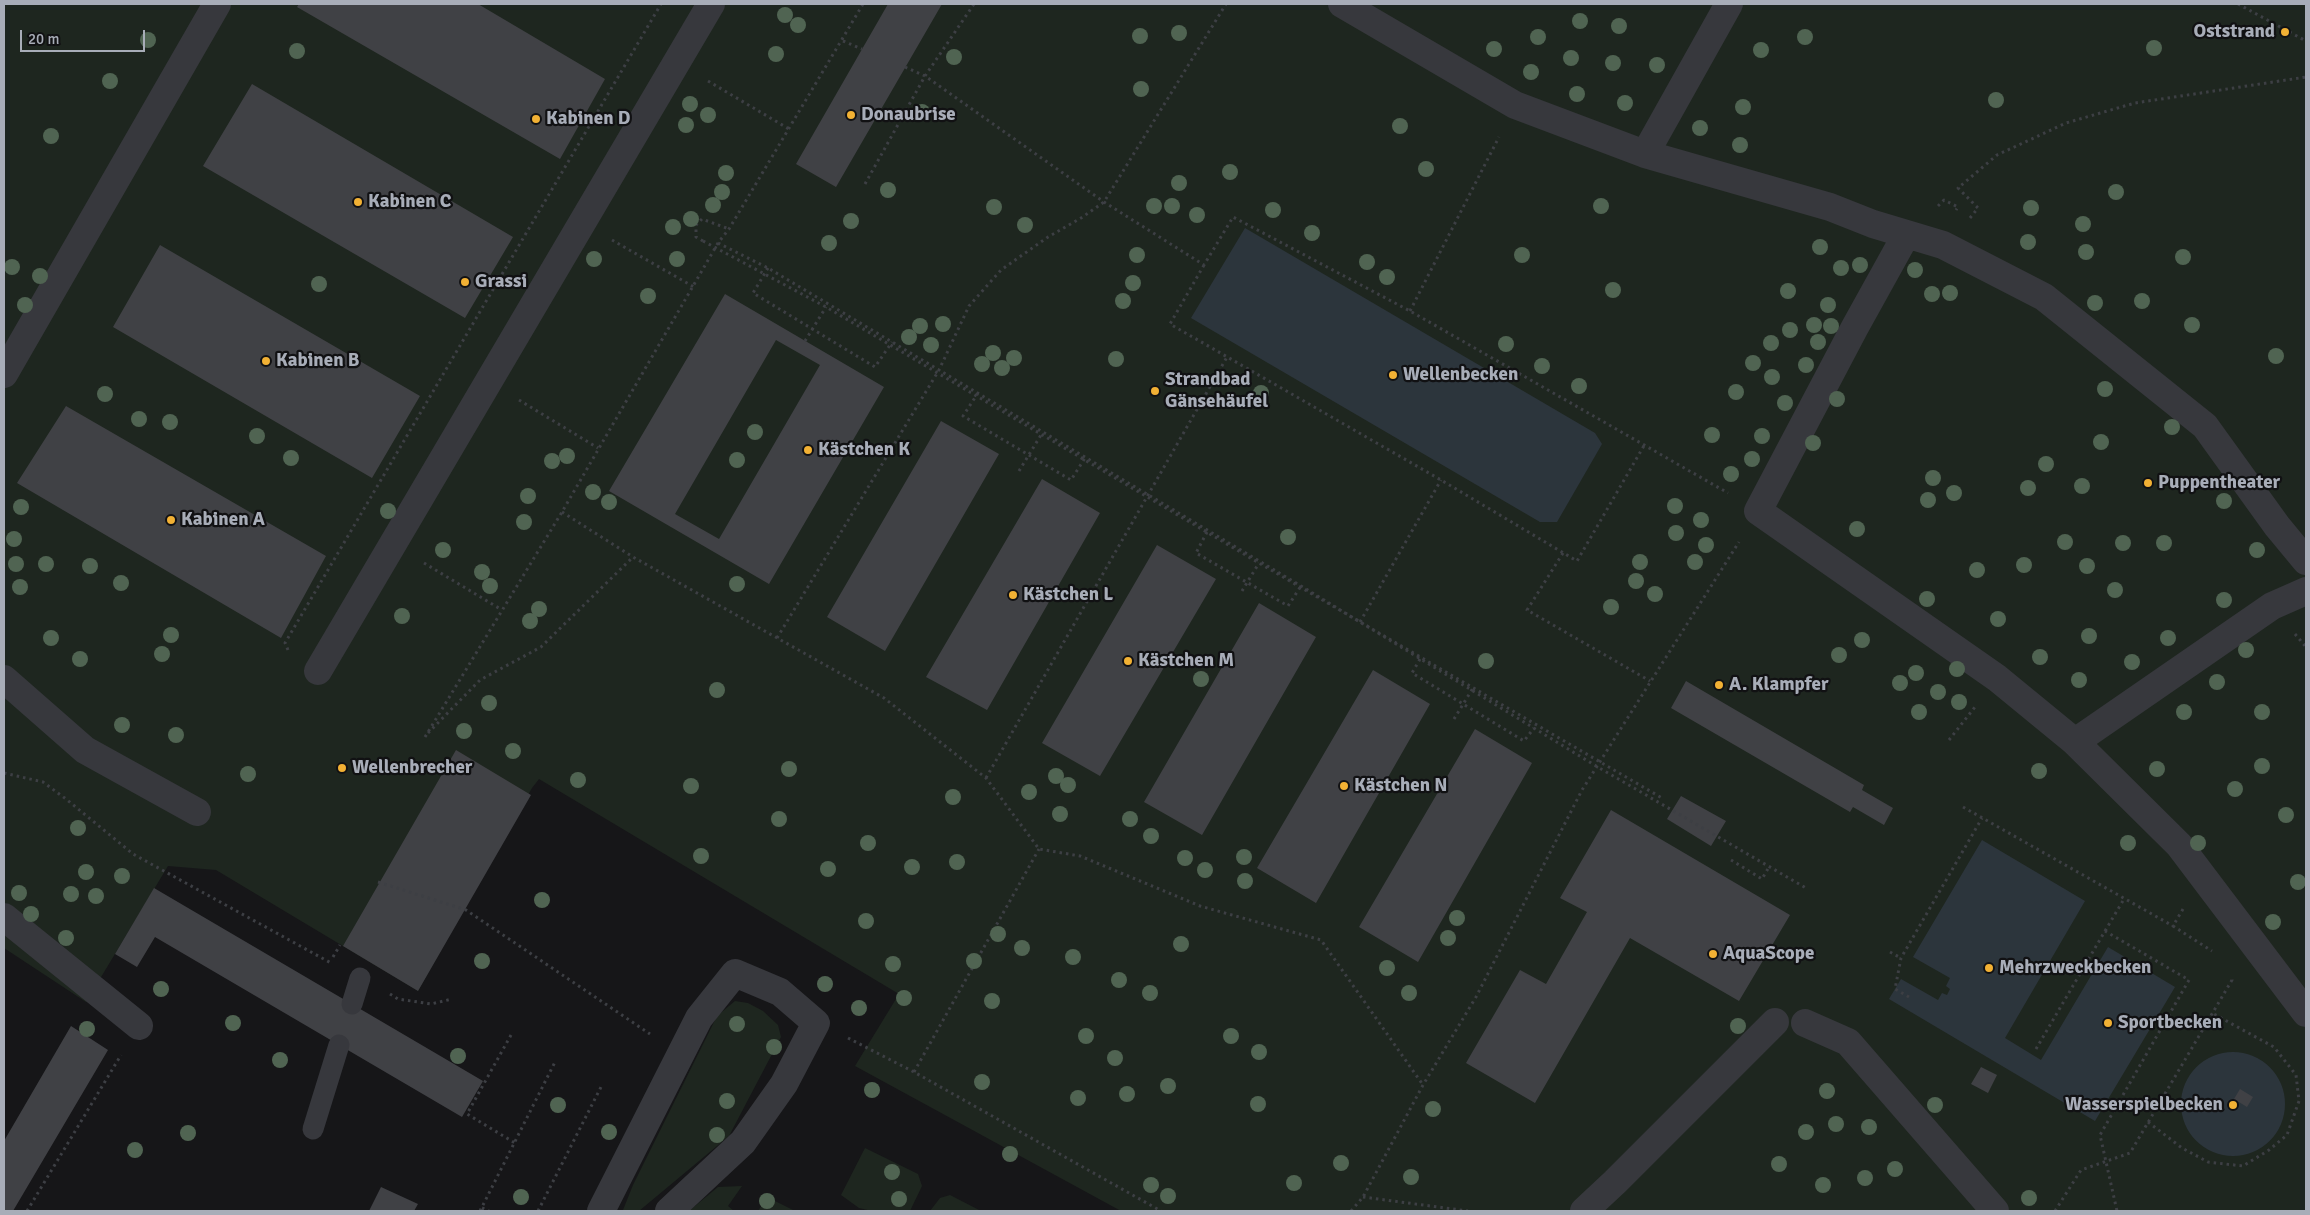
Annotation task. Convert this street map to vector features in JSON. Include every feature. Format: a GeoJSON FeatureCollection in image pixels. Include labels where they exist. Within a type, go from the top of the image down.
{"type":"FeatureCollection","features":[{"type":"Feature","properties":{"kind":"street"},"geometry":{"type":"LineString","coordinates":[[318,671],[711,4]]}},
{"type":"Feature","properties":{"kind":"street"},"geometry":{"type":"LineString","coordinates":[[1342,4],[1515,105],[1645,154],[1830,207],[1906,235],[1943,245],[2044,297],[2205,426],[2277,526],[2306,561]]}},
{"type":"Feature","properties":{"kind":"street"},"geometry":{"type":"LineString","coordinates":[[1645,154],[1729,4]]}},
{"type":"Feature","properties":{"kind":"street"},"geometry":{"type":"LineString","coordinates":[[4,374],[213,5]]}},
{"type":"Feature","properties":{"kind":"street"},"geometry":{"type":"LineString","coordinates":[[1906,235],[1758,511],[1997,678],[2075,742],[2180,845],[2306,1013]]}},
{"type":"Feature","properties":{"kind":"street"},"geometry":{"type":"LineString","coordinates":[[2075,742],[2272,606],[2306,591]]}},
{"type":"Feature","properties":{"kind":"street"},"geometry":{"type":"LineString","coordinates":[[4,679],[85,750],[197,812]]}},
{"type":"Feature","properties":{"kind":"street"},"geometry":{"type":"LineString","coordinates":[[4,918],[138,1026]]}},
{"type":"Feature","properties":{"kind":"street"},"geometry":{"type":"LineString","coordinates":[[601,1211],[699,1018],[735,973],[780,992],[816,1023],[784,1084],[743,1142],[669,1211]]}},
{"type":"Feature","properties":{"kind":"street"},"geometry":{"type":"LineString","coordinates":[[1584,1211],[1775,1022]]}},
{"type":"Feature","properties":{"kind":"street"},"geometry":{"type":"LineString","coordinates":[[1805,1023],[1848,1042],[1995,1211]]}},
{"type":"Feature","properties":{"kind":"lane"},"geometry":{"type":"LineString","coordinates":[[352,1004],[360,978]]}},
{"type":"Feature","properties":{"kind":"lane"},"geometry":{"type":"LineString","coordinates":[[313,1129],[339,1045]]}},
{"type":"Feature","properties":{"kind":"path"},"geometry":{"type":"LineString","coordinates":[[289,656],[285,643],[661,4]]}},
{"type":"Feature","properties":{"kind":"path"},"geometry":{"type":"LineString","coordinates":[[633,557],[541,647],[480,680],[424,737],[562,512],[718,243],[729,229],[863,4]]}},
{"type":"Feature","properties":{"kind":"path"},"geometry":{"type":"LineString","coordinates":[[865,184],[925,76],[974,4]]}},
{"type":"Feature","properties":{"kind":"path"},"geometry":{"type":"LineString","coordinates":[[777,638],[939,370],[969,306],[1001,270],[1048,237],[1104,202],[1226,4]]}},
{"type":"Feature","properties":{"kind":"path"},"geometry":{"type":"LineString","coordinates":[[2238,4],[2306,41]]}},
{"type":"Feature","properties":{"kind":"path"},"geometry":{"type":"LineString","coordinates":[[843,40],[862,49]]}},
{"type":"Feature","properties":{"kind":"path"},"geometry":{"type":"LineString","coordinates":[[639,42],[789,129]]}},
{"type":"Feature","properties":{"kind":"path"},"geometry":{"type":"LineString","coordinates":[[906,67],[925,76],[1104,202],[1204,265]]}},
{"type":"Feature","properties":{"kind":"path"},"geometry":{"type":"LineString","coordinates":[[1966,223],[1978,208],[1958,188],[1997,155],[2066,122],[2135,102],[2306,77]]}},
{"type":"Feature","properties":{"kind":"path"},"geometry":{"type":"LineString","coordinates":[[1410,310],[1515,105]]}},
{"type":"Feature","properties":{"kind":"path"},"geometry":{"type":"LineString","coordinates":[[1906,235],[1944,200],[1958,207],[1953,214]]}},
{"type":"Feature","properties":{"kind":"path"},"geometry":{"type":"LineString","coordinates":[[545,203],[694,287]]}},
{"type":"Feature","properties":{"kind":"path"},"geometry":{"type":"LineString","coordinates":[[1352,1211],[1363,1197],[1423,1085],[1476,996],[1596,766],[1758,511],[1645,444],[1410,310],[1233,217],[1170,324],[1441,480],[1577,561],[1645,444]]}},
{"type":"Feature","properties":{"kind":"path"},"geometry":{"type":"LineString","coordinates":[[729,229],[702,219],[696,225],[696,236],[702,241],[826,307],[1258,563],[1662,798]]}},
{"type":"Feature","properties":{"kind":"path"},"geometry":{"type":"LineString","coordinates":[[718,243],[768,268],[1360,622],[1596,766],[1806,888]]}},
{"type":"Feature","properties":{"kind":"path"},"geometry":{"type":"LineString","coordinates":[[768,268],[753,293],[875,367],[892,342]]}},
{"type":"Feature","properties":{"kind":"path"},"geometry":{"type":"LineString","coordinates":[[805,341],[826,307]]}},
{"type":"Feature","properties":{"kind":"path"},"geometry":{"type":"LineString","coordinates":[[986,778],[1227,357]]}},
{"type":"Feature","properties":{"kind":"path"},"geometry":{"type":"LineString","coordinates":[[452,360],[598,448]]}},
{"type":"Feature","properties":{"kind":"path"},"geometry":{"type":"LineString","coordinates":[[978,393],[963,416],[1072,480],[1086,458]]}},
{"type":"Feature","properties":{"kind":"path"},"geometry":{"type":"LineString","coordinates":[[1019,471],[1041,435]]}},
{"type":"Feature","properties":{"kind":"path"},"geometry":{"type":"LineString","coordinates":[[1360,622],[1441,480]]}},
{"type":"Feature","properties":{"kind":"path"},"geometry":{"type":"LineString","coordinates":[[562,512],[633,557],[884,698],[986,778],[1039,849],[1080,856],[1200,906],[1321,940],[1423,1085]]}},
{"type":"Feature","properties":{"kind":"path"},"geometry":{"type":"LineString","coordinates":[[358,521],[502,610]]}},
{"type":"Feature","properties":{"kind":"path"},"geometry":{"type":"LineString","coordinates":[[1208,532],[1196,553],[1288,606],[1300,586]]}},
{"type":"Feature","properties":{"kind":"path"},"geometry":{"type":"LineString","coordinates":[[1563,553],[1528,610],[1650,682]]}},
{"type":"Feature","properties":{"kind":"path"},"geometry":{"type":"LineString","coordinates":[[1242,591],[1258,563]]}},
{"type":"Feature","properties":{"kind":"path"},"geometry":{"type":"LineString","coordinates":[[1420,659],[1412,673],[1524,741],[1534,728]]}},
{"type":"Feature","properties":{"kind":"path"},"geometry":{"type":"LineString","coordinates":[[1949,740],[1997,678]]}},
{"type":"Feature","properties":{"kind":"path"},"geometry":{"type":"LineString","coordinates":[[1454,719],[1473,688]]}},
{"type":"Feature","properties":{"kind":"path"},"geometry":{"type":"LineString","coordinates":[[4,773],[43,782],[66,798],[133,854],[398,999],[431,1004],[452,999]]}},
{"type":"Feature","properties":{"kind":"path"},"geometry":{"type":"LineString","coordinates":[[1963,807],[2173,926],[2218,954]]}},
{"type":"Feature","properties":{"kind":"path"},"geometry":{"type":"LineString","coordinates":[[1909,997],[1895,989],[1900,958],[1982,818]]}},
{"type":"Feature","properties":{"kind":"path"},"geometry":{"type":"LineString","coordinates":[[914,1072],[1039,849]]}},
{"type":"Feature","properties":{"kind":"path"},"geometry":{"type":"LineString","coordinates":[[1731,860],[1762,879],[1769,867]]}},
{"type":"Feature","properties":{"kind":"path"},"geometry":{"type":"LineString","coordinates":[[2173,926],[2204,877]]}},
{"type":"Feature","properties":{"kind":"path"},"geometry":{"type":"LineString","coordinates":[[378,882],[466,910],[654,1037],[682,1052]]}},
{"type":"Feature","properties":{"kind":"path"},"geometry":{"type":"LineString","coordinates":[[2036,1049],[2124,898]]}},
{"type":"Feature","properties":{"kind":"path"},"geometry":{"type":"LineString","coordinates":[[2105,931],[2190,980],[2100,1135],[2117,1211]]}},
{"type":"Feature","properties":{"kind":"path"},"geometry":{"type":"LineString","coordinates":[[330,962],[340,944]]}},
{"type":"Feature","properties":{"kind":"path"},"geometry":{"type":"LineString","coordinates":[[1890,952],[1900,958]]}},
{"type":"Feature","properties":{"kind":"path"},"geometry":{"type":"LineString","coordinates":[[2056,1211],[2081,1170],[2129,1154],[2232,980],[2230,973]]}},
{"type":"Feature","properties":{"kind":"path"},"geometry":{"type":"LineString","coordinates":[[2148,1122],[2182,1148],[2208,1162],[2243,1166],[2269,1150],[2287,1134],[2299,1101],[2296,1075],[2274,1046],[2212,1013]]}},
{"type":"Feature","properties":{"kind":"path"},"geometry":{"type":"LineString","coordinates":[[816,1023],[914,1072],[1161,1211]]}},
{"type":"Feature","properties":{"kind":"path"},"geometry":{"type":"LineString","coordinates":[[27,1211],[138,1026]]}},
{"type":"Feature","properties":{"kind":"path"},"geometry":{"type":"LineString","coordinates":[[511,1035],[467,1114],[515,1143]]}},
{"type":"Feature","properties":{"kind":"path"},"geometry":{"type":"LineString","coordinates":[[489,1211],[481,1210],[555,1062]]}},
{"type":"Feature","properties":{"kind":"path"},"geometry":{"type":"LineString","coordinates":[[538,1211],[601,1087]]}},
{"type":"Feature","properties":{"kind":"path"},"geometry":{"type":"LineString","coordinates":[[1363,1197],[1468,1211]]}},
{"type":"Feature","properties":{"kind":"shaded area","name":"Strandbad Gänsehäufel"},"geometry":{"type":"Polygon","coordinates":[[[4,4],[2306,4],[2306,1211],[1121,1211],[855,1066],[899,994],[539,779],[532,788],[418,991],[216,870],[168,866],[86,1002],[4,948],[4,4]]]}},
{"type":"Feature","properties":{"kind":"shaded area","name":"Wellenbecken"},"geometry":{"type":"Polygon","coordinates":[[[1245,228],[1595,433],[1602,444],[1557,522],[1540,522],[1191,318],[1245,228]]]}},
{"type":"Feature","properties":{"kind":"shaded area","name":"Mehrzweckbecken"},"geometry":{"type":"Polygon","coordinates":[[[1982,840],[2085,901],[2005,1038],[2041,1060],[2108,947],[2175,987],[2095,1121],[1889,999],[1901,979],[1938,1000],[1942,993],[1947,995],[1950,989],[1946,986],[1950,978],[1913,957],[1982,840]]]}},
{"type":"Feature","properties":{"kind":"shaded area"},"geometry":{"type":"Polygon","coordinates":[[[735,1001],[748,1003],[763,1011],[778,1025],[781,1037],[729,1136],[639,1211],[623,1210],[633,1185],[717,1016],[735,1001]]]}},
{"type":"Feature","properties":{"kind":"shaded area","name":"Wasserspielbecken"},"geometry":{"type":"Polygon","coordinates":[[[2233,1052],[2253,1056],[2270,1067],[2281,1084],[2285,1104],[2281,1124],[2270,1141],[2253,1152],[2233,1156],[2213,1152],[2196,1141],[2185,1124],[2181,1104],[2185,1084],[2196,1067],[2213,1056],[2233,1052]]]}},
{"type":"Feature","properties":{"kind":"shaded area"},"geometry":{"type":"Polygon","coordinates":[[[865,1148],[918,1174],[922,1186],[910,1211],[872,1211],[859,1208],[841,1195],[865,1148]]]}},
{"type":"Feature","properties":{"kind":"shaded area"},"geometry":{"type":"Polygon","coordinates":[[[742,1186],[728,1206],[734,1211],[689,1211],[718,1187],[742,1186]]]}},
{"type":"Feature","properties":{"kind":"shaded area"},"geometry":{"type":"Polygon","coordinates":[[[950,1195],[981,1211],[930,1211],[940,1198],[950,1195]]]}},
{"type":"Feature","properties":{"kind":"shaded area"},"geometry":{"type":"Polygon","coordinates":[[[767,1197],[795,1211],[758,1211],[767,1197]]]}},
{"type":"Feature","properties":{"kind":"building","name":"Kabinen D"},"geometry":{"type":"Polygon","coordinates":[[[299,4],[478,4],[605,79],[560,159],[297,7],[299,4]]]}},
{"type":"Feature","properties":{"kind":"building","name":"Donaubrise"},"geometry":{"type":"Polygon","coordinates":[[[888,4],[942,4],[836,187],[796,164],[888,4]]]}},
{"type":"Feature","properties":{"kind":"building","name":"Kabinen C"},"geometry":{"type":"Polygon","coordinates":[[[252,84],[513,237],[465,318],[203,166],[252,84]]]}},
{"type":"Feature","properties":{"kind":"building","name":"Kabinen B"},"geometry":{"type":"Polygon","coordinates":[[[160,245],[420,396],[372,478],[113,327],[160,245]]]}},
{"type":"Feature","properties":{"kind":"building"},"geometry":{"type":"Polygon","coordinates":[[[725,294],[884,387],[769,584],[609,491],[725,294]],[[776,340],[675,514],[719,539],[820,365],[776,340]]]}},
{"type":"Feature","properties":{"kind":"building","name":"Kabinen A"},"geometry":{"type":"Polygon","coordinates":[[[66,406],[326,556],[281,638],[17,483],[66,406]]]}},
{"type":"Feature","properties":{"kind":"building"},"geometry":{"type":"Polygon","coordinates":[[[941,421],[999,454],[885,651],[827,617],[941,421]]]}},
{"type":"Feature","properties":{"kind":"building","name":"Kästchen L"},"geometry":{"type":"Polygon","coordinates":[[[1042,479],[1100,513],[987,710],[926,677],[1042,479]]]}},
{"type":"Feature","properties":{"kind":"building","name":"Kästchen M"},"geometry":{"type":"Polygon","coordinates":[[[1157,545],[1216,579],[1100,776],[1042,743],[1157,545]]]}},
{"type":"Feature","properties":{"kind":"building","name":"Kästchen M"},"geometry":{"type":"Polygon","coordinates":[[[1259,603],[1316,637],[1202,835],[1144,802],[1259,603]]]}},
{"type":"Feature","properties":{"kind":"building","name":"Kästchen N"},"geometry":{"type":"Polygon","coordinates":[[[1373,670],[1430,704],[1316,903],[1257,868],[1373,670]]]}},
{"type":"Feature","properties":{"kind":"building"},"geometry":{"type":"Polygon","coordinates":[[[1686,681],[1864,785],[1862,790],[1893,808],[1884,825],[1853,807],[1850,812],[1671,708],[1686,681]]]}},
{"type":"Feature","properties":{"kind":"building","name":"Kästchen N"},"geometry":{"type":"Polygon","coordinates":[[[1475,729],[1532,763],[1418,962],[1359,927],[1475,729]]]}},
{"type":"Feature","properties":{"kind":"building"},"geometry":{"type":"Polygon","coordinates":[[[456,750],[531,795],[418,991],[343,946],[456,750]]]}},
{"type":"Feature","properties":{"kind":"building"},"geometry":{"type":"Polygon","coordinates":[[[1681,796],[1726,821],[1711,846],[1667,819],[1681,796]]]}},
{"type":"Feature","properties":{"kind":"building","name":"AquaScope"},"geometry":{"type":"Polygon","coordinates":[[[1611,810],[1790,915],[1739,1001],[1630,938],[1535,1103],[1466,1063],[1520,970],[1546,984],[1587,912],[1560,898],[1611,810]]]}},
{"type":"Feature","properties":{"kind":"building"},"geometry":{"type":"Polygon","coordinates":[[[154,888],[483,1081],[462,1117],[155,937],[137,967],[115,954],[154,888]]]}},
{"type":"Feature","properties":{"kind":"building"},"geometry":{"type":"Polygon","coordinates":[[[71,1026],[108,1050],[13,1211],[4,1211],[4,1141],[71,1026]]]}},
{"type":"Feature","properties":{"kind":"building"},"geometry":{"type":"Polygon","coordinates":[[[1981,1067],[1997,1075],[1988,1093],[1971,1084],[1981,1067]]]}},
{"type":"Feature","properties":{"kind":"building"},"geometry":{"type":"Polygon","coordinates":[[[2240,1089],[2253,1097],[2247,1107],[2234,1099],[2240,1089]]]}},
{"type":"Feature","properties":{"kind":"building"},"geometry":{"type":"Polygon","coordinates":[[[381,1187],[418,1204],[414,1211],[369,1211],[381,1187]]]}},
{"type":"Feature","properties":{"kind":"place","name":"Oststrand"},"geometry":{"type":"Point","coordinates":[2285,32]}},
{"type":"Feature","properties":{"kind":"place","name":"Donaubrise"},"geometry":{"type":"Point","coordinates":[851,115]}},
{"type":"Feature","properties":{"kind":"place","name":"Kabinen D"},"geometry":{"type":"Point","coordinates":[536,119]}},
{"type":"Feature","properties":{"kind":"place","name":"Kabinen C"},"geometry":{"type":"Point","coordinates":[358,202]}},
{"type":"Feature","properties":{"kind":"place","name":"Grassi"},"geometry":{"type":"Point","coordinates":[465,282]}},
{"type":"Feature","properties":{"kind":"place","name":"Kabinen B"},"geometry":{"type":"Point","coordinates":[266,361]}},
{"type":"Feature","properties":{"kind":"place","name":"Wellenbecken"},"geometry":{"type":"Point","coordinates":[1393,375]}},
{"type":"Feature","properties":{"kind":"place","name":"Strandbad Gänsehäufel"},"geometry":{"type":"Point","coordinates":[1155,391]}},
{"type":"Feature","properties":{"kind":"place","name":"Kästchen K"},"geometry":{"type":"Point","coordinates":[808,450]}},
{"type":"Feature","properties":{"kind":"place","name":"Puppentheater"},"geometry":{"type":"Point","coordinates":[2148,483]}},
{"type":"Feature","properties":{"kind":"place","name":"Kabinen A"},"geometry":{"type":"Point","coordinates":[171,520]}},
{"type":"Feature","properties":{"kind":"place","name":"Kästchen L"},"geometry":{"type":"Point","coordinates":[1013,595]}},
{"type":"Feature","properties":{"kind":"place","name":"Kästchen M"},"geometry":{"type":"Point","coordinates":[1128,661]}},
{"type":"Feature","properties":{"kind":"place","name":"A. Klampfer"},"geometry":{"type":"Point","coordinates":[1719,685]}},
{"type":"Feature","properties":{"kind":"place","name":"Wellenbrecher"},"geometry":{"type":"Point","coordinates":[342,768]}},
{"type":"Feature","properties":{"kind":"place","name":"Kästchen N"},"geometry":{"type":"Point","coordinates":[1344,786]}},
{"type":"Feature","properties":{"kind":"place","name":"AquaScope"},"geometry":{"type":"Point","coordinates":[1713,954]}},
{"type":"Feature","properties":{"kind":"place","name":"Mehrzweckbecken"},"geometry":{"type":"Point","coordinates":[1989,968]}},
{"type":"Feature","properties":{"kind":"place","name":"Sportbecken"},"geometry":{"type":"Point","coordinates":[2108,1023]}},
{"type":"Feature","properties":{"kind":"place","name":"Wasserspielbecken"},"geometry":{"type":"Point","coordinates":[2233,1105]}}]}
